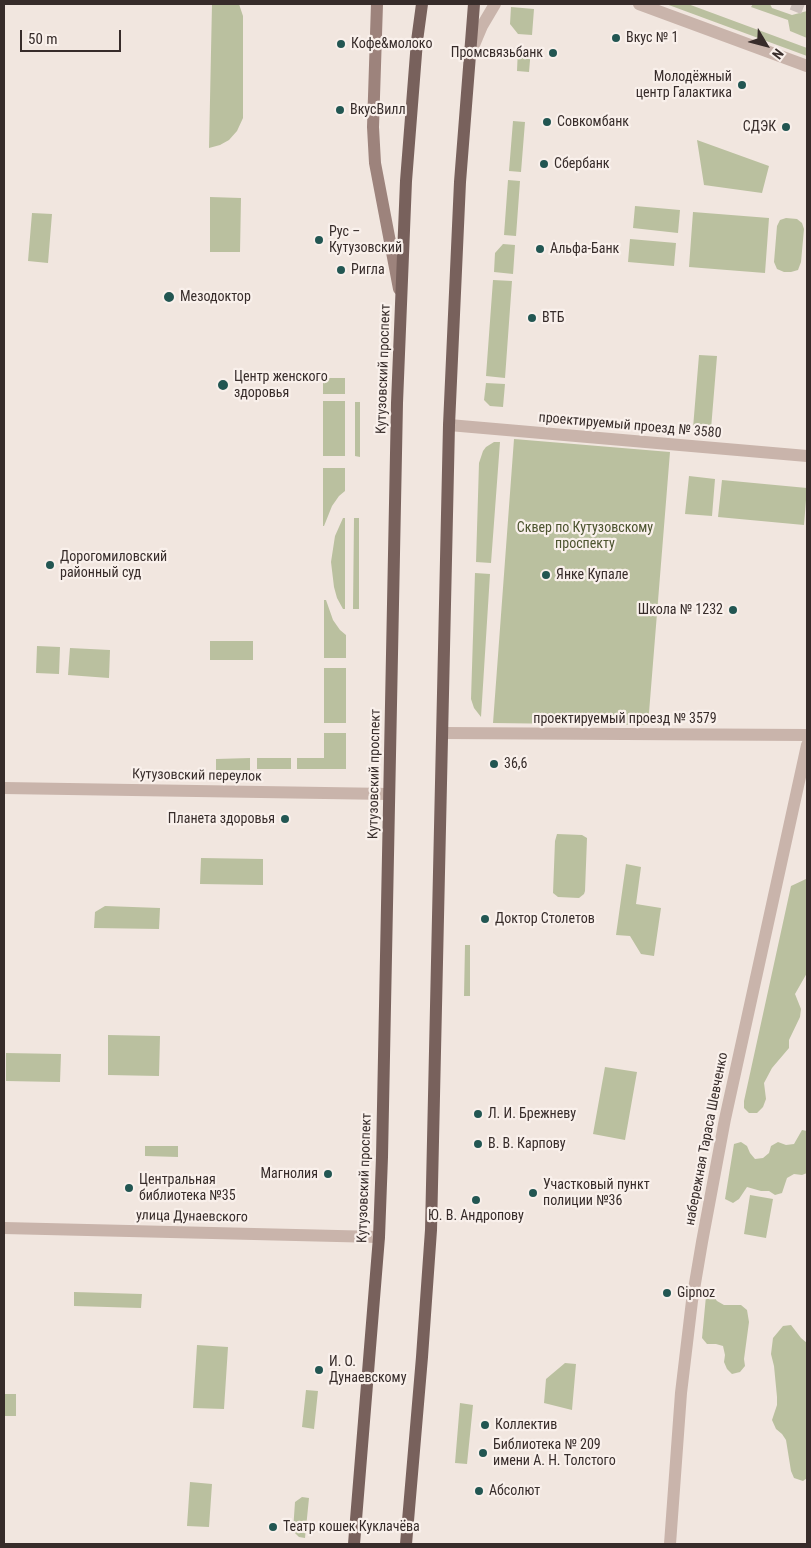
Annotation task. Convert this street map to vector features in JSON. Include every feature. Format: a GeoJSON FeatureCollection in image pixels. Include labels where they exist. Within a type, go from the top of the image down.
{"type":"FeatureCollection","features":[{"type":"Feature","properties":{"kind":"main road","name":"Кутузовский проспект"},"geometry":{"type":"LineString","coordinates":[[354,1544],[379,1237],[397,403],[407,172],[416,41],[422,4]]}},
{"type":"Feature","properties":{"kind":"main road"},"geometry":{"type":"LineString","coordinates":[[406,1544],[431,1230],[449,425],[460,182],[474,5]]}},
{"type":"Feature","properties":{"kind":"street"},"geometry":{"type":"LineString","coordinates":[[377,4],[373,127],[375,163],[401,297]]}},
{"type":"Feature","properties":{"kind":"street"},"geometry":{"type":"LineString","coordinates":[[469,57],[482,26],[495,4]]}},
{"type":"Feature","properties":{"kind":"street"},"geometry":{"type":"LineString","coordinates":[[639,4],[807,66]]}},
{"type":"Feature","properties":{"kind":"street","name":"проектируемый проезд № 3580"},"geometry":{"type":"LineString","coordinates":[[449,425],[807,456]]}},
{"type":"Feature","properties":{"kind":"street","name":"проектируемый проезд № 3579"},"geometry":{"type":"LineString","coordinates":[[443,733],[807,735]]}},
{"type":"Feature","properties":{"kind":"street","name":"набережная Тараса Шевченко"},"geometry":{"type":"LineString","coordinates":[[670,1544],[681,1393],[692,1301],[702,1242],[725,1119],[807,745]]}},
{"type":"Feature","properties":{"kind":"street","name":"Кутузовский переулок"},"geometry":{"type":"LineString","coordinates":[[4,788],[389,794]]}},
{"type":"Feature","properties":{"kind":"street","name":"улица Дунаевского"},"geometry":{"type":"LineString","coordinates":[[4,1228],[379,1237]]}},
{"type":"Feature","properties":{"kind":"green space"},"geometry":{"type":"Polygon","coordinates":[[[212,4],[239,4],[243,16],[243,118],[237,131],[229,140],[209,148],[212,4]]]}},
{"type":"Feature","properties":{"kind":"green space"},"geometry":{"type":"Polygon","coordinates":[[[666,4],[688,4],[807,48],[807,56],[666,4]]]}},
{"type":"Feature","properties":{"kind":"green space"},"geometry":{"type":"Polygon","coordinates":[[[753,4],[770,4],[772,8],[792,15],[807,11],[807,38],[790,31],[788,20],[751,7],[753,4]]]}},
{"type":"Feature","properties":{"kind":"green space"},"geometry":{"type":"Polygon","coordinates":[[[511,7],[534,9],[532,35],[518,34],[510,24],[511,7]]]}},
{"type":"Feature","properties":{"kind":"green space"},"geometry":{"type":"Polygon","coordinates":[[[518,48],[531,49],[529,72],[517,71],[518,48]]]}},
{"type":"Feature","properties":{"kind":"green space"},"geometry":{"type":"Polygon","coordinates":[[[513,121],[525,122],[521,172],[509,171],[513,121]]]}},
{"type":"Feature","properties":{"kind":"green space"},"geometry":{"type":"Polygon","coordinates":[[[697,140],[769,166],[762,193],[704,185],[697,140]]]}},
{"type":"Feature","properties":{"kind":"green space"},"geometry":{"type":"Polygon","coordinates":[[[508,180],[520,181],[516,236],[504,235],[508,180]]]}},
{"type":"Feature","properties":{"kind":"green space"},"geometry":{"type":"Polygon","coordinates":[[[210,197],[241,198],[240,252],[210,252],[210,197]]]}},
{"type":"Feature","properties":{"kind":"green space"},"geometry":{"type":"Polygon","coordinates":[[[635,206],[680,210],[678,233],[633,228],[635,206]]]}},
{"type":"Feature","properties":{"kind":"green space"},"geometry":{"type":"Polygon","coordinates":[[[693,212],[769,218],[765,273],[689,267],[693,212]]]}},
{"type":"Feature","properties":{"kind":"green space"},"geometry":{"type":"Polygon","coordinates":[[[32,213],[52,214],[48,263],[28,261],[32,213]]]}},
{"type":"Feature","properties":{"kind":"green space"},"geometry":{"type":"Polygon","coordinates":[[[786,218],[797,219],[802,223],[804,229],[801,262],[798,270],[791,272],[777,269],[774,262],[777,226],[780,220],[786,218]]]}},
{"type":"Feature","properties":{"kind":"green space"},"geometry":{"type":"Polygon","coordinates":[[[630,239],[676,243],[674,266],[628,262],[630,239]]]}},
{"type":"Feature","properties":{"kind":"green space"},"geometry":{"type":"Polygon","coordinates":[[[503,244],[515,245],[513,274],[494,272],[495,253],[503,244]]]}},
{"type":"Feature","properties":{"kind":"green space"},"geometry":{"type":"Polygon","coordinates":[[[493,280],[512,281],[505,378],[486,376],[493,280]]]}},
{"type":"Feature","properties":{"kind":"green space"},"geometry":{"type":"Polygon","coordinates":[[[699,355],[717,356],[711,429],[693,428],[699,355]]]}},
{"type":"Feature","properties":{"kind":"green space"},"geometry":{"type":"Polygon","coordinates":[[[323,378],[345,378],[345,394],[323,394],[323,378]]]}},
{"type":"Feature","properties":{"kind":"green space"},"geometry":{"type":"Polygon","coordinates":[[[486,383],[505,384],[503,407],[490,406],[484,400],[486,383]]]}},
{"type":"Feature","properties":{"kind":"green space"},"geometry":{"type":"Polygon","coordinates":[[[323,401],[345,401],[345,456],[323,456],[323,401]]]}},
{"type":"Feature","properties":{"kind":"green space"},"geometry":{"type":"Polygon","coordinates":[[[355,402],[360,402],[360,457],[355,456],[355,402]]]}},
{"type":"Feature","properties":{"kind":"green space","name":"Сквер по Кутузовскому проспекту"},"geometry":{"type":"Polygon","coordinates":[[[514,439],[670,452],[648,725],[493,723],[514,439]]]}},
{"type":"Feature","properties":{"kind":"green space"},"geometry":{"type":"Polygon","coordinates":[[[494,442],[500,442],[491,563],[476,562],[479,463],[483,451],[494,442]]]}},
{"type":"Feature","properties":{"kind":"green space"},"geometry":{"type":"Polygon","coordinates":[[[323,468],[345,468],[345,491],[332,506],[324,526],[323,526],[323,468]]]}},
{"type":"Feature","properties":{"kind":"green space"},"geometry":{"type":"Polygon","coordinates":[[[689,476],[715,479],[712,516],[685,514],[689,476]]]}},
{"type":"Feature","properties":{"kind":"green space"},"geometry":{"type":"Polygon","coordinates":[[[722,480],[807,488],[804,525],[718,517],[722,480]]]}},
{"type":"Feature","properties":{"kind":"green space"},"geometry":{"type":"Polygon","coordinates":[[[343,518],[345,518],[345,609],[343,609],[337,598],[331,562],[335,536],[343,518]]]}},
{"type":"Feature","properties":{"kind":"green space"},"geometry":{"type":"Polygon","coordinates":[[[354,518],[359,518],[359,609],[353,609],[354,518]]]}},
{"type":"Feature","properties":{"kind":"green space"},"geometry":{"type":"Polygon","coordinates":[[[475,573],[490,574],[481,717],[474,708],[471,699],[475,573]]]}},
{"type":"Feature","properties":{"kind":"green space"},"geometry":{"type":"Polygon","coordinates":[[[324,600],[326,600],[333,620],[346,635],[346,658],[324,658],[324,600]]]}},
{"type":"Feature","properties":{"kind":"green space"},"geometry":{"type":"Polygon","coordinates":[[[210,641],[253,641],[253,660],[210,660],[210,641]]]}},
{"type":"Feature","properties":{"kind":"green space"},"geometry":{"type":"Polygon","coordinates":[[[37,646],[60,647],[59,674],[36,673],[37,646]]]}},
{"type":"Feature","properties":{"kind":"green space"},"geometry":{"type":"Polygon","coordinates":[[[70,648],[110,650],[109,678],[68,675],[70,648]]]}},
{"type":"Feature","properties":{"kind":"green space"},"geometry":{"type":"Polygon","coordinates":[[[324,668],[346,668],[346,723],[324,723],[324,668]]]}},
{"type":"Feature","properties":{"kind":"green space"},"geometry":{"type":"Polygon","coordinates":[[[324,733],[346,733],[346,769],[297,769],[297,758],[324,758],[324,733]]]}},
{"type":"Feature","properties":{"kind":"green space"},"geometry":{"type":"Polygon","coordinates":[[[250,758],[250,770],[216,770],[216,759],[250,758]]]}},
{"type":"Feature","properties":{"kind":"green space"},"geometry":{"type":"Polygon","coordinates":[[[257,758],[291,758],[291,769],[257,769],[257,758]]]}},
{"type":"Feature","properties":{"kind":"green space"},"geometry":{"type":"Polygon","coordinates":[[[557,834],[582,835],[587,838],[585,891],[579,898],[558,897],[553,893],[555,841],[557,834]]]}},
{"type":"Feature","properties":{"kind":"green space"},"geometry":{"type":"Polygon","coordinates":[[[201,858],[263,859],[263,885],[200,884],[201,858]]]}},
{"type":"Feature","properties":{"kind":"green space"},"geometry":{"type":"Polygon","coordinates":[[[626,864],[641,867],[636,904],[661,908],[654,956],[641,954],[630,936],[616,935],[626,864]]]}},
{"type":"Feature","properties":{"kind":"green space"},"geometry":{"type":"Polygon","coordinates":[[[806,879],[807,973],[795,994],[801,1009],[800,1017],[789,1040],[789,1048],[772,1068],[764,1083],[766,1099],[763,1107],[757,1113],[749,1113],[744,1108],[744,1101],[791,886],[806,879]]]}},
{"type":"Feature","properties":{"kind":"green space"},"geometry":{"type":"Polygon","coordinates":[[[105,906],[160,908],[159,929],[94,928],[95,912],[105,906]]]}},
{"type":"Feature","properties":{"kind":"green space"},"geometry":{"type":"Polygon","coordinates":[[[465,945],[470,945],[470,996],[464,996],[465,945]]]}},
{"type":"Feature","properties":{"kind":"green space"},"geometry":{"type":"Polygon","coordinates":[[[108,1035],[160,1036],[159,1076],[108,1075],[108,1035]]]}},
{"type":"Feature","properties":{"kind":"green space"},"geometry":{"type":"Polygon","coordinates":[[[6,1053],[61,1054],[60,1082],[6,1081],[6,1053]]]}},
{"type":"Feature","properties":{"kind":"green space"},"geometry":{"type":"Polygon","coordinates":[[[605,1067],[637,1072],[625,1140],[593,1134],[605,1067]]]}},
{"type":"Feature","properties":{"kind":"green space"},"geometry":{"type":"Polygon","coordinates":[[[802,1130],[807,1131],[807,1173],[802,1175],[794,1174],[787,1178],[782,1193],[775,1195],[769,1191],[747,1187],[739,1199],[733,1203],[725,1199],[734,1144],[741,1142],[747,1146],[755,1159],[763,1158],[769,1153],[771,1146],[778,1142],[786,1145],[794,1144],[802,1130]]]}},
{"type":"Feature","properties":{"kind":"green space"},"geometry":{"type":"Polygon","coordinates":[[[145,1146],[178,1146],[178,1157],[145,1156],[145,1146]]]}},
{"type":"Feature","properties":{"kind":"green space"},"geometry":{"type":"Polygon","coordinates":[[[750,1195],[773,1199],[766,1238],[744,1234],[750,1195]]]}},
{"type":"Feature","properties":{"kind":"green space"},"geometry":{"type":"Polygon","coordinates":[[[74,1292],[142,1294],[141,1308],[74,1306],[74,1292]]]}},
{"type":"Feature","properties":{"kind":"green space"},"geometry":{"type":"Polygon","coordinates":[[[712,1295],[724,1305],[741,1305],[747,1310],[749,1322],[744,1359],[745,1366],[740,1372],[732,1374],[727,1369],[724,1362],[723,1346],[707,1344],[702,1338],[706,1296],[712,1295]]]}},
{"type":"Feature","properties":{"kind":"green space"},"geometry":{"type":"Polygon","coordinates":[[[791,1325],[807,1343],[807,1478],[803,1481],[794,1478],[786,1440],[776,1429],[772,1420],[777,1405],[774,1366],[771,1354],[773,1338],[783,1326],[791,1325]]]}},
{"type":"Feature","properties":{"kind":"green space"},"geometry":{"type":"Polygon","coordinates":[[[197,1345],[228,1347],[224,1409],[193,1408],[197,1345]]]}},
{"type":"Feature","properties":{"kind":"green space"},"geometry":{"type":"Polygon","coordinates":[[[565,1363],[576,1364],[572,1410],[544,1403],[546,1379],[565,1363]]]}},
{"type":"Feature","properties":{"kind":"green space"},"geometry":{"type":"Polygon","coordinates":[[[306,1390],[318,1391],[314,1429],[302,1427],[306,1390]]]}},
{"type":"Feature","properties":{"kind":"green space"},"geometry":{"type":"Polygon","coordinates":[[[4,1394],[16,1394],[16,1416],[4,1416],[4,1394]]]}},
{"type":"Feature","properties":{"kind":"green space"},"geometry":{"type":"Polygon","coordinates":[[[460,1403],[473,1405],[467,1464],[455,1463],[460,1403]]]}},
{"type":"Feature","properties":{"kind":"green space"},"geometry":{"type":"Polygon","coordinates":[[[190,1482],[212,1484],[209,1527],[187,1526],[190,1482]]]}},
{"type":"Feature","properties":{"kind":"green space"},"geometry":{"type":"Polygon","coordinates":[[[302,1497],[309,1498],[305,1538],[299,1537],[293,1531],[295,1502],[302,1497]]]}},
{"type":"Feature","properties":{"kind":"tunnel"},"geometry":{"type":"LineString","coordinates":[[792,4],[807,10]]}},
{"type":"Feature","properties":{"kind":"place","name":"Вкус № 1"},"geometry":{"type":"Point","coordinates":[616,38]}},
{"type":"Feature","properties":{"kind":"place","name":"Кофе&молоко"},"geometry":{"type":"Point","coordinates":[341,44]}},
{"type":"Feature","properties":{"kind":"place","name":"Промсвязьбанк"},"geometry":{"type":"Point","coordinates":[553,53]}},
{"type":"Feature","properties":{"kind":"place","name":"Молодёжный центр Галактика"},"geometry":{"type":"Point","coordinates":[742,85]}},
{"type":"Feature","properties":{"kind":"place","name":"ВкусВилл"},"geometry":{"type":"Point","coordinates":[340,110]}},
{"type":"Feature","properties":{"kind":"place","name":"Совкомбанк"},"geometry":{"type":"Point","coordinates":[547,122]}},
{"type":"Feature","properties":{"kind":"place","name":"СДЭК"},"geometry":{"type":"Point","coordinates":[786,127]}},
{"type":"Feature","properties":{"kind":"place","name":"Сбербанк"},"geometry":{"type":"Point","coordinates":[544,164]}},
{"type":"Feature","properties":{"kind":"place","name":"Рус – Кутузовский"},"geometry":{"type":"Point","coordinates":[319,240]}},
{"type":"Feature","properties":{"kind":"place","name":"Альфа-Банк"},"geometry":{"type":"Point","coordinates":[540,249]}},
{"type":"Feature","properties":{"kind":"place","name":"Ригла"},"geometry":{"type":"Point","coordinates":[341,270]}},
{"type":"Feature","properties":{"kind":"place","name":"Мезодоктор"},"geometry":{"type":"Point","coordinates":[169,297]}},
{"type":"Feature","properties":{"kind":"place","name":"ВТБ"},"geometry":{"type":"Point","coordinates":[532,318]}},
{"type":"Feature","properties":{"kind":"place","name":"Центр женского здоровья"},"geometry":{"type":"Point","coordinates":[223,385]}},
{"type":"Feature","properties":{"kind":"place","name":"Дорогомиловский районный суд"},"geometry":{"type":"Point","coordinates":[50,565]}},
{"type":"Feature","properties":{"kind":"place","name":"Янке Купале"},"geometry":{"type":"Point","coordinates":[546,575]}},
{"type":"Feature","properties":{"kind":"place","name":"Школа № 1232"},"geometry":{"type":"Point","coordinates":[733,610]}},
{"type":"Feature","properties":{"kind":"place","name":"36,6"},"geometry":{"type":"Point","coordinates":[494,764]}},
{"type":"Feature","properties":{"kind":"place","name":"Планета здоровья"},"geometry":{"type":"Point","coordinates":[285,819]}},
{"type":"Feature","properties":{"kind":"place","name":"Доктор Столетов"},"geometry":{"type":"Point","coordinates":[485,919]}},
{"type":"Feature","properties":{"kind":"place","name":"Л. И. Брежневу"},"geometry":{"type":"Point","coordinates":[478,1114]}},
{"type":"Feature","properties":{"kind":"place","name":"В. В. Карпову"},"geometry":{"type":"Point","coordinates":[478,1144]}},
{"type":"Feature","properties":{"kind":"place","name":"Магнолия"},"geometry":{"type":"Point","coordinates":[328,1174]}},
{"type":"Feature","properties":{"kind":"place","name":"Центральная библиотека №35"},"geometry":{"type":"Point","coordinates":[129,1188]}},
{"type":"Feature","properties":{"kind":"place","name":"Участковый пункт полиции №36"},"geometry":{"type":"Point","coordinates":[533,1193]}},
{"type":"Feature","properties":{"kind":"place","name":"Ю. В. Андропову"},"geometry":{"type":"Point","coordinates":[476,1200]}},
{"type":"Feature","properties":{"kind":"place","name":"Gipnoz"},"geometry":{"type":"Point","coordinates":[667,1293]}},
{"type":"Feature","properties":{"kind":"place","name":"И. О. Дунаевскому"},"geometry":{"type":"Point","coordinates":[319,1370]}},
{"type":"Feature","properties":{"kind":"place","name":"Коллектив"},"geometry":{"type":"Point","coordinates":[485,1425]}},
{"type":"Feature","properties":{"kind":"place","name":"Библиотека № 209 имени А. Н. Толстого"},"geometry":{"type":"Point","coordinates":[483,1453]}},
{"type":"Feature","properties":{"kind":"place","name":"Абсолют"},"geometry":{"type":"Point","coordinates":[479,1491]}},
{"type":"Feature","properties":{"kind":"place","name":"Театр кошек Куклачёва"},"geometry":{"type":"Point","coordinates":[273,1527]}}]}
